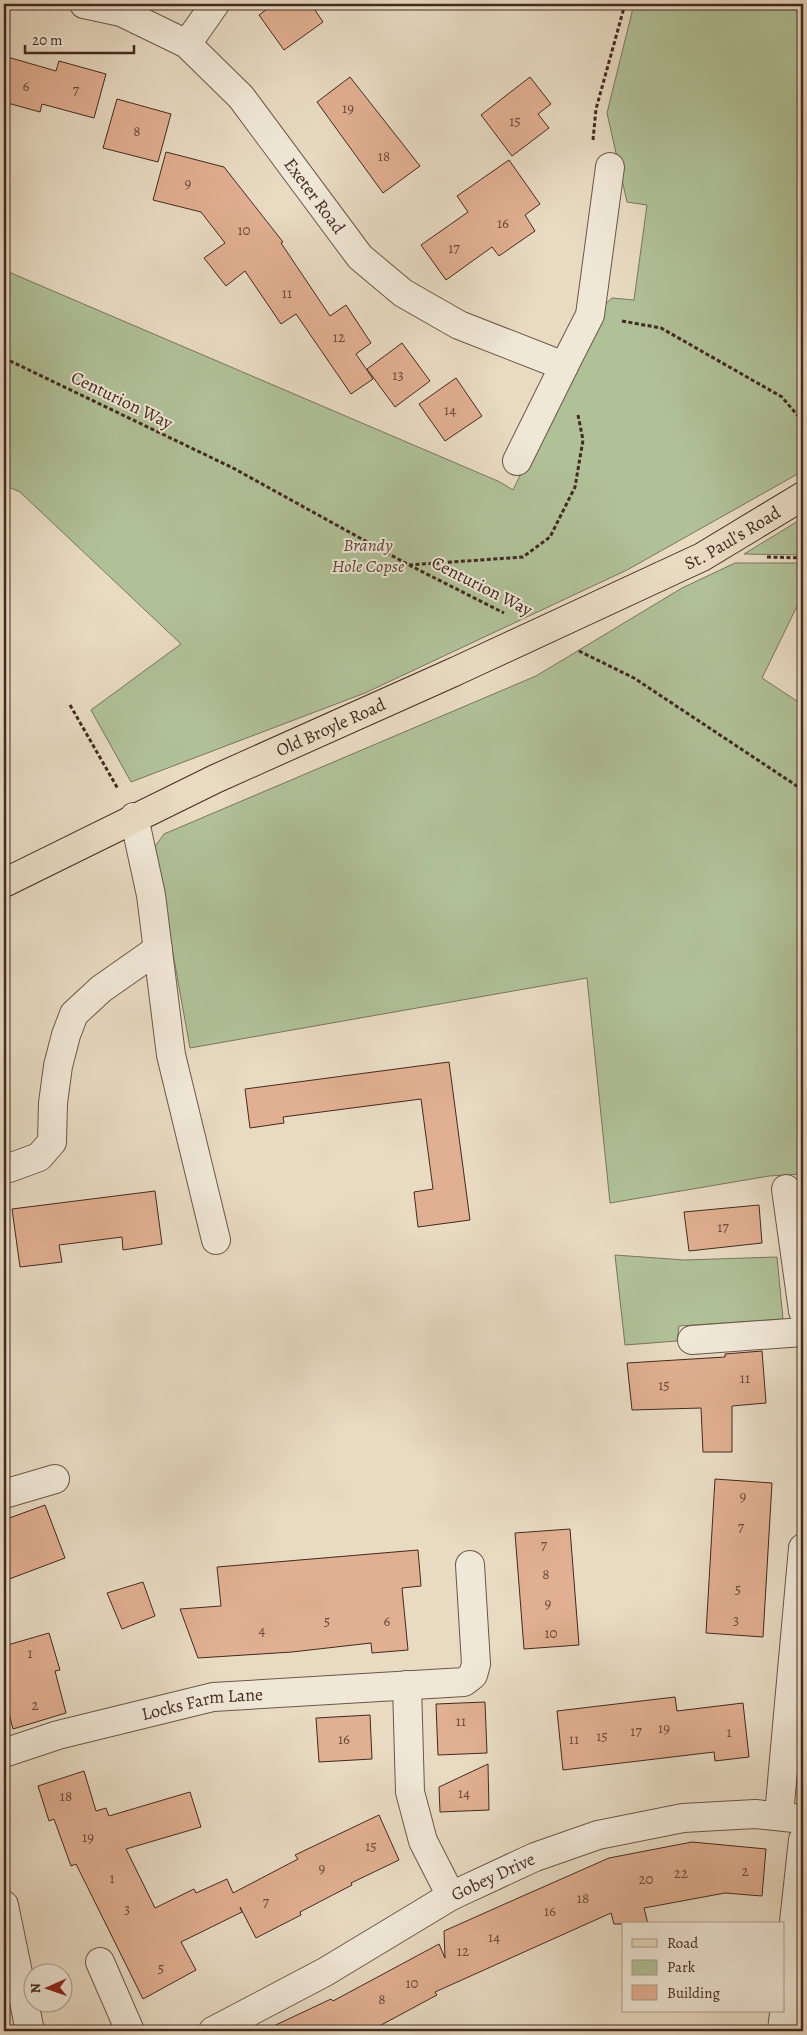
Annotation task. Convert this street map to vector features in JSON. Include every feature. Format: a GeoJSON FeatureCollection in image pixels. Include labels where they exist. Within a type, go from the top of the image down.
{"type":"FeatureCollection","features":[{"type":"Feature","properties":{"kind":"main road","name":"St. Paul's Road"},"geometry":{"type":"LineString","coordinates":[[661,576],[702,557],[803,496]]}},
{"type":"Feature","properties":{"kind":"main road","name":"Old Broyle Road"},"geometry":{"type":"LineString","coordinates":[[4,882],[134,817],[661,576]]}},
{"type":"Feature","properties":{"kind":"street","name":"Exeter Road"},"geometry":{"type":"LineString","coordinates":[[84,4],[121,12],[187,44],[242,97],[360,257],[403,293],[459,325],[559,375]]}},
{"type":"Feature","properties":{"kind":"street"},"geometry":{"type":"LineString","coordinates":[[187,44],[215,4]]}},
{"type":"Feature","properties":{"kind":"street"},"geometry":{"type":"LineString","coordinates":[[517,461],[590,315],[610,167]]}},
{"type":"Feature","properties":{"kind":"street"},"geometry":{"type":"LineString","coordinates":[[134,817],[151,895],[171,1054],[216,1240]]}},
{"type":"Feature","properties":{"kind":"street"},"geometry":{"type":"LineString","coordinates":[[9,1168],[39,1157],[52,1142],[53,1103],[58,1066],[74,1014],[101,989],[158,949]]}},
{"type":"Feature","properties":{"kind":"street"},"geometry":{"type":"LineString","coordinates":[[786,1190],[803,1311]]}},
{"type":"Feature","properties":{"kind":"street"},"geometry":{"type":"LineString","coordinates":[[692,1340],[803,1332]]}},
{"type":"Feature","properties":{"kind":"street"},"geometry":{"type":"LineString","coordinates":[[4,1494],[55,1479]]}},
{"type":"Feature","properties":{"kind":"street"},"geometry":{"type":"LineString","coordinates":[[791,1817],[803,1548]]}},
{"type":"Feature","properties":{"kind":"street","name":"Locks Farm Lane"},"geometry":{"type":"LineString","coordinates":[[4,1754],[58,1735],[213,1697],[464,1682],[473,1675],[476,1664],[470,1565]]}},
{"type":"Feature","properties":{"kind":"street"},"geometry":{"type":"LineString","coordinates":[[407,1685],[410,1792],[423,1841],[451,1896]]}},
{"type":"Feature","properties":{"kind":"street","name":"Gobey Drive"},"geometry":{"type":"LineString","coordinates":[[213,2031],[325,1972],[451,1896],[535,1857],[598,1835],[682,1818],[755,1814],[791,1817]]}},
{"type":"Feature","properties":{"kind":"street"},"geometry":{"type":"LineString","coordinates":[[782,2031],[803,1840]]}},
{"type":"Feature","properties":{"kind":"street"},"geometry":{"type":"LineString","coordinates":[[4,1905],[30,2031]]}},
{"type":"Feature","properties":{"kind":"street"},"geometry":{"type":"LineString","coordinates":[[100,1962],[130,2031]]}},
{"type":"Feature","properties":{"kind":"path"},"geometry":{"type":"LineString","coordinates":[[610,167],[592,160],[596,109],[625,4]]}},
{"type":"Feature","properties":{"kind":"path"},"geometry":{"type":"LineString","coordinates":[[590,315],[661,328],[782,398],[803,422]]}},
{"type":"Feature","properties":{"kind":"path","name":"Centurion Way"},"geometry":{"type":"LineString","coordinates":[[4,358],[233,468],[408,565],[513,617]]}},
{"type":"Feature","properties":{"kind":"path"},"geometry":{"type":"LineString","coordinates":[[408,565],[523,557],[550,537],[574,487],[582,440],[574,399],[559,375]]}},
{"type":"Feature","properties":{"kind":"path"},"geometry":{"type":"LineString","coordinates":[[574,648],[634,678],[803,790]]}},
{"type":"Feature","properties":{"kind":"path"},"geometry":{"type":"LineString","coordinates":[[70,705],[134,817]]}},
{"type":"Feature","properties":{"kind":"green space","name":"Brandy Hole Copse"},"geometry":{"type":"Polygon","coordinates":[[[634,4],[803,4],[803,471],[627,570],[365,693],[131,782],[91,710],[181,644],[20,492],[4,485],[4,270],[500,482],[513,490],[603,306],[612,298],[634,300],[647,205],[627,202],[607,113],[634,4]]]}},
{"type":"Feature","properties":{"kind":"green space"},"geometry":{"type":"Polygon","coordinates":[[[803,518],[803,555],[744,554],[803,518]]]}},
{"type":"Feature","properties":{"kind":"green space"},"geometry":{"type":"Polygon","coordinates":[[[735,563],[803,563],[803,594],[762,678],[803,705],[803,1174],[769,1176],[610,1203],[587,978],[190,1048],[154,848],[164,834],[536,676],[682,588],[735,563]]]}},
{"type":"Feature","properties":{"kind":"green space"},"geometry":{"type":"Polygon","coordinates":[[[615,1255],[684,1260],[777,1257],[783,1319],[679,1326],[677,1341],[625,1345],[615,1255]]]}},
{"type":"Feature","properties":{"kind":"building"},"geometry":{"type":"Polygon","coordinates":[[[274,4],[311,4],[323,22],[284,50],[259,15],[274,4]]]}},
{"type":"Feature","properties":{"kind":"building"},"geometry":{"type":"Polygon","coordinates":[[[4,56],[56,71],[59,61],[106,74],[94,118],[42,104],[40,112],[4,102],[4,56]]]}},
{"type":"Feature","properties":{"kind":"building"},"geometry":{"type":"Polygon","coordinates":[[[350,77],[420,166],[383,193],[317,102],[350,77]]]}},
{"type":"Feature","properties":{"kind":"building"},"geometry":{"type":"Polygon","coordinates":[[[530,77],[551,104],[538,114],[549,128],[512,156],[481,115],[530,77]]]}},
{"type":"Feature","properties":{"kind":"building"},"geometry":{"type":"Polygon","coordinates":[[[117,99],[171,114],[158,162],[103,148],[117,99]]]}},
{"type":"Feature","properties":{"kind":"building"},"geometry":{"type":"Polygon","coordinates":[[[166,152],[224,167],[283,242],[281,243],[330,316],[346,305],[371,343],[356,354],[373,379],[351,394],[296,314],[281,324],[245,271],[226,286],[204,258],[225,243],[201,212],[153,200],[166,152]]]}},
{"type":"Feature","properties":{"kind":"building"},"geometry":{"type":"Polygon","coordinates":[[[509,160],[540,204],[525,215],[535,231],[499,256],[492,247],[446,280],[421,245],[468,212],[457,196],[509,160]]]}},
{"type":"Feature","properties":{"kind":"building"},"geometry":{"type":"Polygon","coordinates":[[[402,343],[430,381],[395,407],[367,369],[402,343]]]}},
{"type":"Feature","properties":{"kind":"building"},"geometry":{"type":"Polygon","coordinates":[[[456,378],[482,416],[445,441],[419,404],[456,378]]]}},
{"type":"Feature","properties":{"kind":"building"},"geometry":{"type":"Polygon","coordinates":[[[449,1062],[470,1220],[418,1227],[414,1192],[433,1189],[421,1099],[283,1117],[284,1123],[250,1128],[245,1089],[449,1062]]]}},
{"type":"Feature","properties":{"kind":"building"},"geometry":{"type":"Polygon","coordinates":[[[155,1191],[162,1244],[123,1250],[122,1237],[59,1245],[62,1262],[20,1267],[12,1209],[155,1191]]]}},
{"type":"Feature","properties":{"kind":"building"},"geometry":{"type":"Polygon","coordinates":[[[759,1205],[762,1243],[689,1251],[684,1212],[759,1205]]]}},
{"type":"Feature","properties":{"kind":"building"},"geometry":{"type":"Polygon","coordinates":[[[762,1351],[766,1403],[732,1406],[732,1452],[703,1452],[701,1408],[632,1410],[627,1363],[725,1357],[725,1354],[762,1351]]]}},
{"type":"Feature","properties":{"kind":"building"},"geometry":{"type":"Polygon","coordinates":[[[715,1479],[772,1483],[763,1637],[706,1633],[715,1479]]]}},
{"type":"Feature","properties":{"kind":"building"},"geometry":{"type":"Polygon","coordinates":[[[45,1505],[65,1558],[4,1581],[4,1520],[45,1505]]]}},
{"type":"Feature","properties":{"kind":"building"},"geometry":{"type":"Polygon","coordinates":[[[570,1529],[579,1645],[524,1649],[515,1533],[570,1529]]]}},
{"type":"Feature","properties":{"kind":"building"},"geometry":{"type":"Polygon","coordinates":[[[418,1550],[421,1586],[402,1588],[408,1650],[372,1653],[371,1643],[292,1652],[198,1658],[180,1609],[221,1606],[217,1567],[418,1550]]]}},
{"type":"Feature","properties":{"kind":"building"},"geometry":{"type":"Polygon","coordinates":[[[143,1582],[155,1616],[122,1629],[107,1593],[143,1582]]]}},
{"type":"Feature","properties":{"kind":"building"},"geometry":{"type":"Polygon","coordinates":[[[49,1633],[60,1670],[55,1671],[66,1713],[13,1729],[4,1696],[4,1646],[49,1633]]]}},
{"type":"Feature","properties":{"kind":"building"},"geometry":{"type":"Polygon","coordinates":[[[675,1697],[677,1711],[743,1703],[749,1757],[715,1761],[714,1752],[563,1770],[557,1711],[675,1697]]]}},
{"type":"Feature","properties":{"kind":"building"},"geometry":{"type":"Polygon","coordinates":[[[485,1702],[487,1753],[438,1755],[436,1704],[485,1702]]]}},
{"type":"Feature","properties":{"kind":"building"},"geometry":{"type":"Polygon","coordinates":[[[370,1715],[372,1759],[319,1762],[316,1718],[370,1715]]]}},
{"type":"Feature","properties":{"kind":"building"},"geometry":{"type":"Polygon","coordinates":[[[488,1764],[489,1810],[440,1812],[439,1787],[488,1764]]]}},
{"type":"Feature","properties":{"kind":"building"},"geometry":{"type":"Polygon","coordinates":[[[84,1771],[96,1811],[106,1808],[109,1816],[190,1792],[201,1827],[126,1849],[155,1908],[194,1889],[196,1893],[227,1879],[233,1893],[298,1859],[295,1855],[379,1815],[399,1860],[351,1883],[352,1885],[300,1912],[301,1915],[256,1938],[240,1907],[242,1912],[181,1942],[196,1970],[143,1999],[76,1864],[71,1866],[54,1819],[49,1821],[38,1786],[84,1771]]]}},
{"type":"Feature","properties":{"kind":"building"},"geometry":{"type":"Polygon","coordinates":[[[692,1842],[766,1849],[762,1896],[725,1893],[644,1908],[648,1922],[622,1922],[622,1924],[614,1924],[611,1913],[435,1992],[437,1995],[370,2031],[263,2031],[331,1999],[333,2001],[439,1944],[445,1958],[444,1931],[609,1858],[692,1842]]]}}]}
